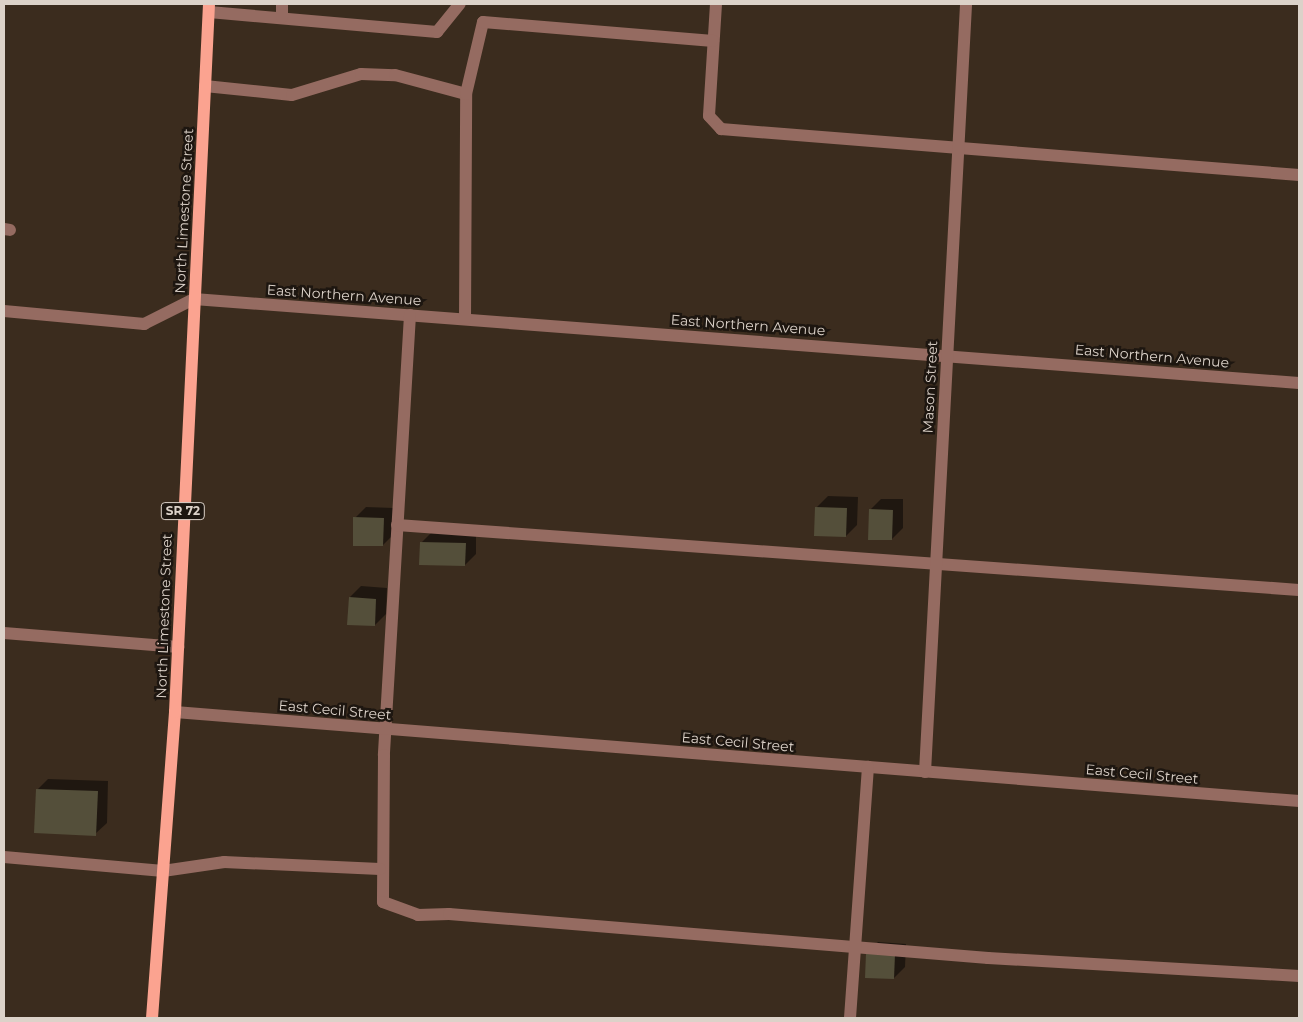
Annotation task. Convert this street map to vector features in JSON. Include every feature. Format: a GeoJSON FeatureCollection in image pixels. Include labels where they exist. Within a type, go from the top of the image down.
{"type":"FeatureCollection","features":[{"type":"Feature","properties":{"kind":"main road","name":"North Limestone Street"},"geometry":{"type":"LineString","coordinates":[[152,1018],[175,712],[209,8]]}},
{"type":"Feature","properties":{"kind":"street"},"geometry":{"type":"LineString","coordinates":[[209,8],[282,10],[437,32],[460,4]]}},
{"type":"Feature","properties":{"kind":"street"},"geometry":{"type":"LineString","coordinates":[[716,4],[710,116],[722,129],[958,150],[1299,175]]}},
{"type":"Feature","properties":{"kind":"street","name":"Mason Street"},"geometry":{"type":"LineString","coordinates":[[925,772],[966,4]]}},
{"type":"Feature","properties":{"kind":"street"},"geometry":{"type":"LineString","coordinates":[[465,319],[466,94],[483,22],[713,41]]}},
{"type":"Feature","properties":{"kind":"street"},"geometry":{"type":"LineString","coordinates":[[205,86],[292,95],[361,74],[395,75],[466,94]]}},
{"type":"Feature","properties":{"kind":"street"},"geometry":{"type":"LineString","coordinates":[[4,311],[144,324],[194,299]]}},
{"type":"Feature","properties":{"kind":"street","name":"East Northern Avenue"},"geometry":{"type":"LineString","coordinates":[[194,299],[1299,383]]}},
{"type":"Feature","properties":{"kind":"street"},"geometry":{"type":"LineString","coordinates":[[410,315],[386,729],[380,869],[383,902],[418,916],[449,914],[856,947],[1299,976]]}},
{"type":"Feature","properties":{"kind":"street"},"geometry":{"type":"LineString","coordinates":[[397,525],[935,561],[1299,590]]}},
{"type":"Feature","properties":{"kind":"street"},"geometry":{"type":"LineString","coordinates":[[4,633],[178,647]]}},
{"type":"Feature","properties":{"kind":"street","name":"East Cecil Street"},"geometry":{"type":"LineString","coordinates":[[175,712],[1299,801]]}},
{"type":"Feature","properties":{"kind":"street"},"geometry":{"type":"LineString","coordinates":[[850,1018],[868,767]]}},
{"type":"Feature","properties":{"kind":"street"},"geometry":{"type":"LineString","coordinates":[[4,858],[163,871],[224,862],[380,869]]}},
{"type":"Feature","properties":{"kind":"building"},"geometry":{"type":"Polygon","coordinates":[[[815,507],[847,508],[846,537],[814,536],[815,507]]]}},
{"type":"Feature","properties":{"kind":"building"},"geometry":{"type":"Polygon","coordinates":[[[869,509],[893,510],[892,540],[868,540],[869,509]]]}},
{"type":"Feature","properties":{"kind":"building"},"geometry":{"type":"Polygon","coordinates":[[[353,517],[384,518],[383,546],[353,546],[353,517]]]}},
{"type":"Feature","properties":{"kind":"building"},"geometry":{"type":"Polygon","coordinates":[[[420,542],[466,543],[465,566],[419,565],[420,542]]]}},
{"type":"Feature","properties":{"kind":"building"},"geometry":{"type":"Polygon","coordinates":[[[349,597],[376,599],[375,626],[347,625],[349,597]]]}},
{"type":"Feature","properties":{"kind":"building"},"geometry":{"type":"Polygon","coordinates":[[[36,789],[98,791],[96,836],[34,833],[36,789]]]}},
{"type":"Feature","properties":{"kind":"building"},"geometry":{"type":"Polygon","coordinates":[[[866,953],[895,954],[894,979],[865,978],[866,953]]]}}]}
